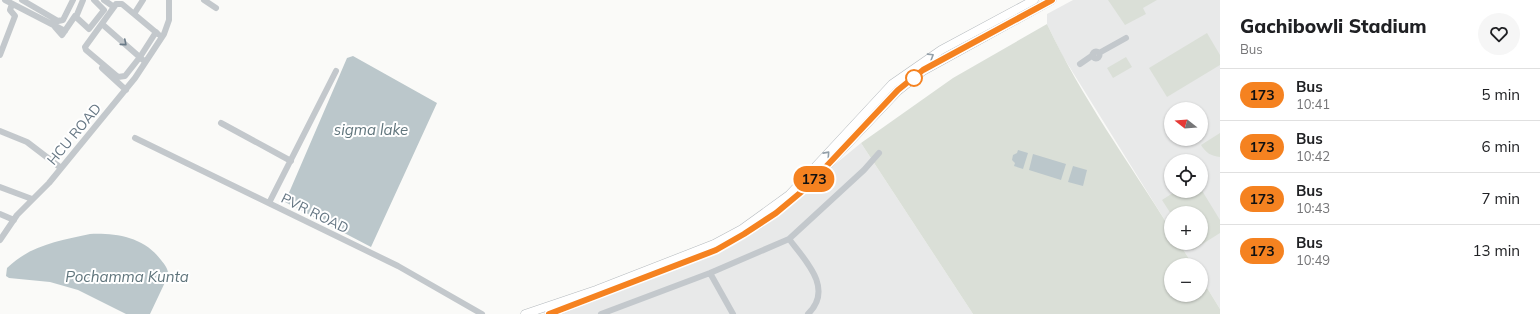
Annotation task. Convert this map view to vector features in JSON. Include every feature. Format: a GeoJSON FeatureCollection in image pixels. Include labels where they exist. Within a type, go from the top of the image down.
{"type":"FeatureCollection","features":[{"type":"Feature","properties":{"kind":"main road"},"geometry":{"type":"LineString","coordinates":[[549,314],[716,250],[744,234],[776,213],[806,188],[898,90],[923,70],[1023,10],[1034,0]]}},
{"type":"Feature","properties":{"kind":"main road"},"geometry":{"type":"LineString","coordinates":[[525,314],[596,290],[695,252],[742,229],[789,195],[863,113],[892,84],[941,50],[1023,10],[1052,0]]}},
{"type":"Feature","properties":{"kind":"street"},"geometry":{"type":"LineString","coordinates":[[5,0],[64,33],[83,0]]}},
{"type":"Feature","properties":{"kind":"street"},"geometry":{"type":"LineString","coordinates":[[23,10],[24,1],[58,21],[63,20],[73,0]]}},
{"type":"Feature","properties":{"kind":"street"},"geometry":{"type":"LineString","coordinates":[[75,16],[89,29],[104,10],[94,0]]}},
{"type":"Feature","properties":{"kind":"street"},"geometry":{"type":"LineString","coordinates":[[104,0],[114,7]]}},
{"type":"Feature","properties":{"kind":"street"},"geometry":{"type":"LineString","coordinates":[[134,14],[143,0]]}},
{"type":"Feature","properties":{"kind":"street","name":"HCU ROAD"},"geometry":{"type":"LineString","coordinates":[[0,240],[14,220],[61,168],[126,90],[146,62],[162,38],[169,20],[169,0]]}},
{"type":"Feature","properties":{"kind":"street"},"geometry":{"type":"LineString","coordinates":[[204,0],[216,8]]}},
{"type":"Feature","properties":{"kind":"street"},"geometry":{"type":"LineString","coordinates":[[156,32],[140,57],[125,76],[120,78],[86,50],[86,45],[114,7],[119,3],[134,14],[156,32],[162,38]]}},
{"type":"Feature","properties":{"kind":"street"},"geometry":{"type":"LineString","coordinates":[[0,55],[15,16],[10,10],[12,4]]}},
{"type":"Feature","properties":{"kind":"street"},"geometry":{"type":"LineString","coordinates":[[30,14],[34,6]]}},
{"type":"Feature","properties":{"kind":"street"},"geometry":{"type":"LineString","coordinates":[[102,24],[146,62]]}},
{"type":"Feature","properties":{"kind":"street"},"geometry":{"type":"LineString","coordinates":[[1080,64],[1095,52],[1099,53],[1126,38]]}},
{"type":"Feature","properties":{"kind":"street"},"geometry":{"type":"LineString","coordinates":[[98,65],[126,90]]}},
{"type":"Feature","properties":{"kind":"street"},"geometry":{"type":"LineString","coordinates":[[269,203],[336,71]]}},
{"type":"Feature","properties":{"kind":"street"},"geometry":{"type":"LineString","coordinates":[[221,123],[291,161]]}},
{"type":"Feature","properties":{"kind":"street"},"geometry":{"type":"LineString","coordinates":[[0,131],[27,142],[61,168]]}},
{"type":"Feature","properties":{"kind":"street","name":"PVR ROAD"},"geometry":{"type":"LineString","coordinates":[[135,138],[398,266],[482,314]]}},
{"type":"Feature","properties":{"kind":"street"},"geometry":{"type":"LineString","coordinates":[[600,314],[710,273],[790,239],[864,170],[879,153]]}},
{"type":"Feature","properties":{"kind":"street"},"geometry":{"type":"LineString","coordinates":[[0,187],[32,200]]}},
{"type":"Feature","properties":{"kind":"street"},"geometry":{"type":"LineString","coordinates":[[0,214],[14,220]]}},
{"type":"Feature","properties":{"kind":"street"},"geometry":{"type":"LineString","coordinates":[[790,239],[814,271],[819,285],[819,297],[808,314]]}},
{"type":"Feature","properties":{"kind":"street"},"geometry":{"type":"LineString","coordinates":[[710,273],[733,314]]}},
{"type":"Feature","properties":{"kind":"shaded area"},"geometry":{"type":"Polygon","coordinates":[[[1073,0],[1220,0],[1220,309],[1208,289],[1208,258],[1189,258],[1183,250],[1208,250],[1208,206],[1164,206],[1164,219],[1062,55],[1047,24],[1047,14],[1073,0]]]}},
{"type":"Feature","properties":{"kind":"shaded area"},"geometry":{"type":"Polygon","coordinates":[[[1108,0],[1157,0],[1143,8],[1146,14],[1125,25],[1108,0]]]}},
{"type":"Feature","properties":{"kind":"shaded area"},"geometry":{"type":"Polygon","coordinates":[[[1047,24],[1060,51],[1090,103],[1164,219],[1164,250],[1183,250],[1189,258],[1164,258],[1164,302],[1208,302],[1208,289],[1220,309],[1220,314],[973,314],[861,143],[953,78],[1047,24]]]}},
{"type":"Feature","properties":{"kind":"shaded area"},"geometry":{"type":"Polygon","coordinates":[[[1207,33],[1220,55],[1220,65],[1167,97],[1149,68],[1207,33]]]}},
{"type":"Feature","properties":{"kind":"shaded area"},"geometry":{"type":"Polygon","coordinates":[[[1126,57],[1132,67],[1113,78],[1107,68],[1126,57]]]}},
{"type":"Feature","properties":{"kind":"shaded area"},"geometry":{"type":"Polygon","coordinates":[[[1220,133],[1220,157],[1209,154],[1202,146],[1208,146],[1208,141],[1220,133]]]}},
{"type":"Feature","properties":{"kind":"shaded area"},"geometry":{"type":"Polygon","coordinates":[[[861,143],[973,314],[557,314],[744,234],[806,188],[861,143]]]}},
{"type":"Feature","properties":{"kind":"shaded area"},"geometry":{"type":"Polygon","coordinates":[[[1165,198],[1207,198],[1220,220],[1220,233],[1208,241],[1208,206],[1166,206],[1162,200],[1165,198]]]}},
{"type":"Feature","properties":{"kind":"water","name":"sigma lake"},"geometry":{"type":"Polygon","coordinates":[[[353,56],[437,103],[371,247],[285,202],[347,58],[353,56]]]}},
{"type":"Feature","properties":{"kind":"water"},"geometry":{"type":"Polygon","coordinates":[[[1018,150],[1028,153],[1023,169],[1014,166],[1015,163],[1012,160],[1013,155],[1017,153],[1018,150]]]}},
{"type":"Feature","properties":{"kind":"water"},"geometry":{"type":"Polygon","coordinates":[[[1033,154],[1066,164],[1061,180],[1029,170],[1033,154]]]}},
{"type":"Feature","properties":{"kind":"water"},"geometry":{"type":"Polygon","coordinates":[[[1073,166],[1087,170],[1083,186],[1068,182],[1073,166]]]}},
{"type":"Feature","properties":{"kind":"water","name":"Pochamma Kunta"},"geometry":{"type":"Polygon","coordinates":[[[90,234],[110,234],[138,241],[154,252],[164,264],[168,276],[150,314],[126,314],[78,290],[50,282],[9,278],[6,276],[7,268],[16,260],[35,249],[56,242],[90,234]]]}},
{"type":"Feature","properties":{"kind":"bus line","name":"173"},"geometry":{"type":"LineString","coordinates":[[549,314],[716,250],[744,234],[793,200],[898,90],[923,70],[1052,0]]}}]}
